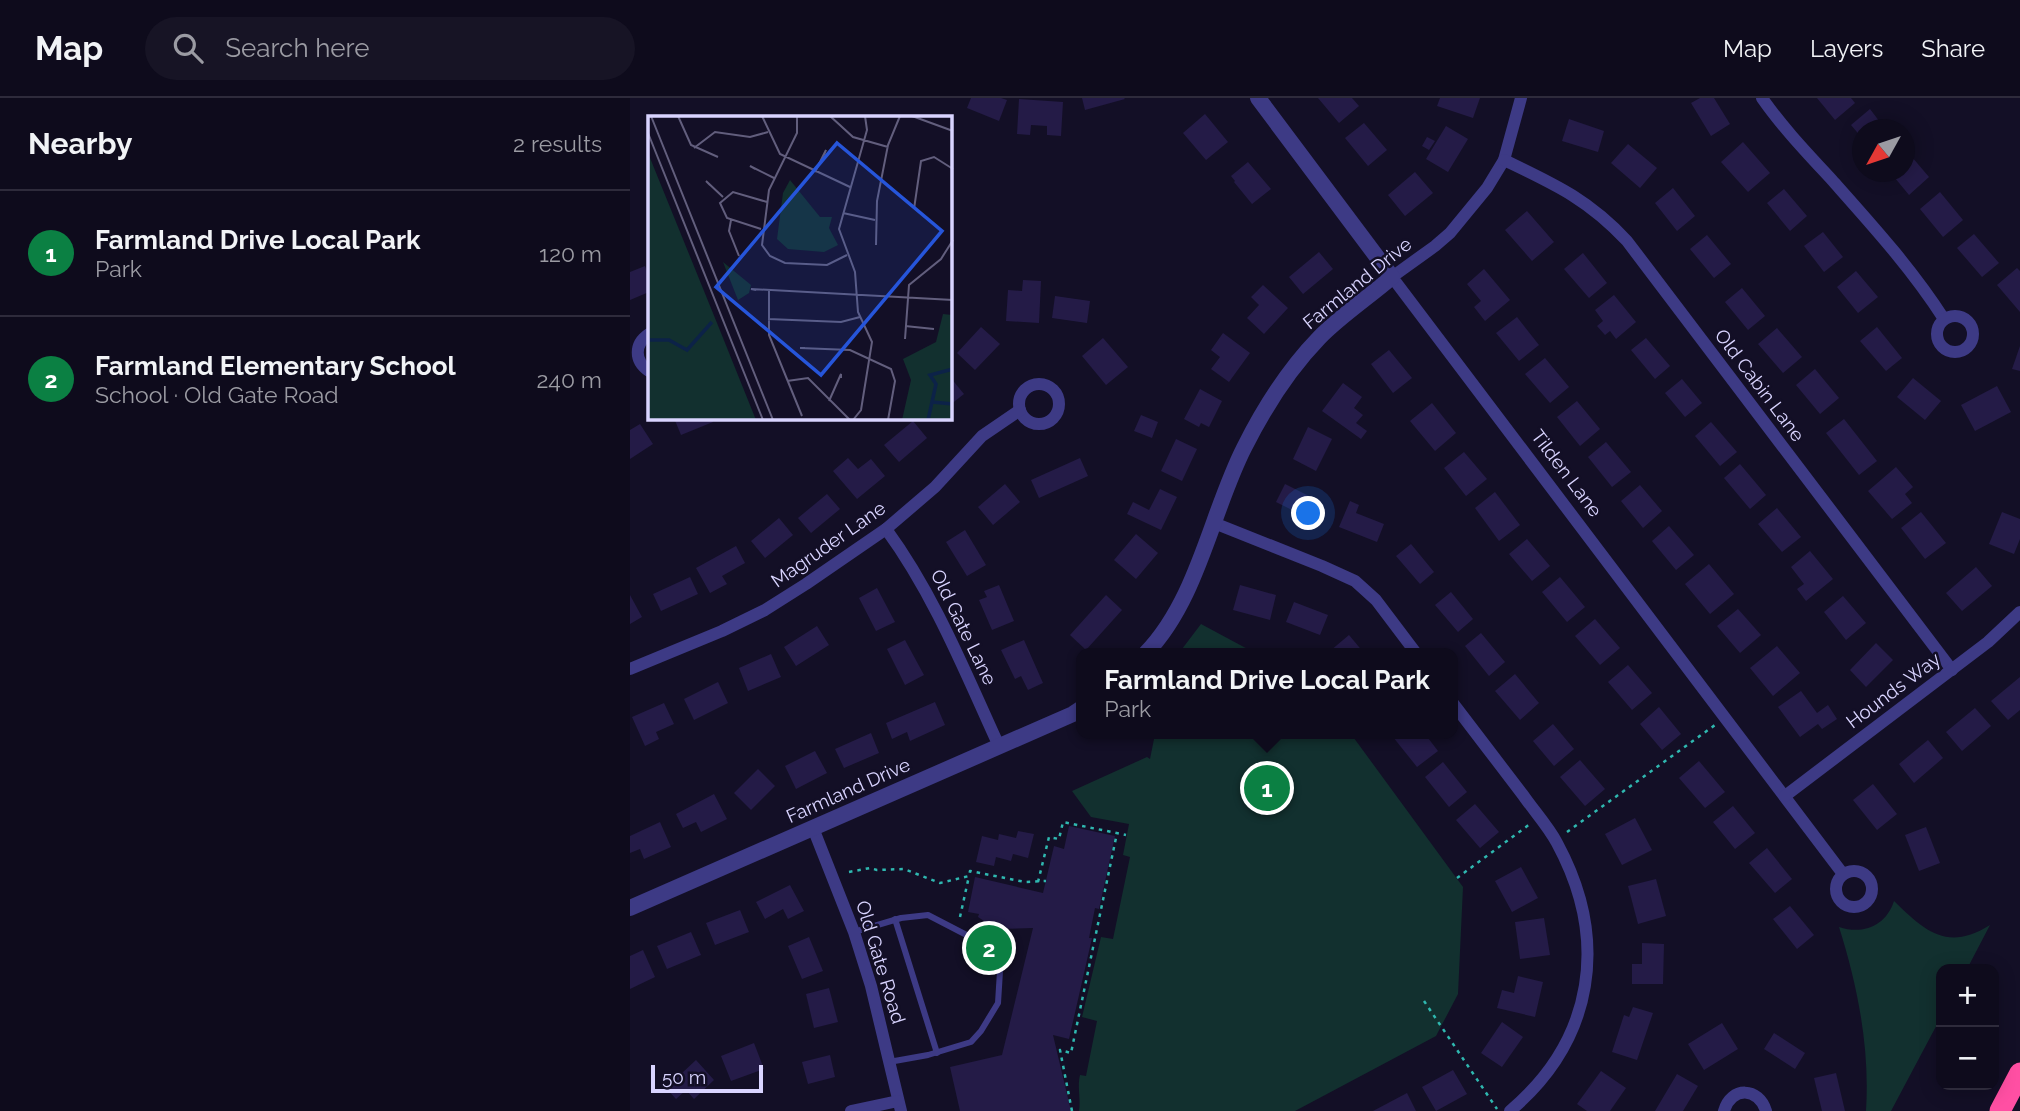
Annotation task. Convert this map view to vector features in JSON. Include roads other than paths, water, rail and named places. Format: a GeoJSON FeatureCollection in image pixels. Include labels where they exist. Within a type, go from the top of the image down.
{"type":"FeatureCollection","features":[{"type":"Feature","properties":{"kind":"highway"},"geometry":{"type":"LineString","coordinates":[[2000,1111],[2020,1073]]}},
{"type":"Feature","properties":{"kind":"street","name":"Tilden Lane"},"geometry":{"type":"LineString","coordinates":[[1258,98],[1843,874]]}},
{"type":"Feature","properties":{"kind":"street","name":"Farmland Drive"},"geometry":{"type":"LineString","coordinates":[[1150,648],[1174,615],[1190,583],[1243,450],[1274,393],[1319,338],[1457,226],[1487,188],[1504,160],[1521,98]]}},
{"type":"Feature","properties":{"kind":"street"},"geometry":{"type":"LineString","coordinates":[[1762,98],[1787,130],[1883,236],[1944,319]]}},
{"type":"Feature","properties":{"kind":"street","name":"Old Cabin Lane"},"geometry":{"type":"LineString","coordinates":[[1504,160],[1568,191],[1610,222],[1627,241],[1952,670]]}},
{"type":"Feature","properties":{"kind":"street"},"geometry":{"type":"LineString","coordinates":[[640,368],[638,346],[648,335]]}},
{"type":"Feature","properties":{"kind":"street","name":"Magruder Lane"},"geometry":{"type":"LineString","coordinates":[[630,669],[765,610],[886,530],[935,487],[982,436],[1020,410]]}},
{"type":"Feature","properties":{"kind":"street"},"geometry":{"type":"LineString","coordinates":[[1214,523],[1355,581],[1376,600],[1412,648]]}},
{"type":"Feature","properties":{"kind":"street","name":"Old Gate Lane"},"geometry":{"type":"LineString","coordinates":[[886,530],[909,561],[933,603],[999,746]]}},
{"type":"Feature","properties":{"kind":"street","name":"Hounds Way"},"geometry":{"type":"LineString","coordinates":[[1785,796],[1988,642],[2020,612]]}},
{"type":"Feature","properties":{"kind":"street"},"geometry":{"type":"LineString","coordinates":[[1458,710],[1556,840],[1572,871],[1584,909],[1588,957],[1582,1002],[1576,1019],[1551,1069],[1510,1111]]}},
{"type":"Feature","properties":{"kind":"street","name":"Farmland Drive"},"geometry":{"type":"LineString","coordinates":[[630,908],[1076,712]]}},
{"type":"Feature","properties":{"kind":"street","name":"Old Gate Road"},"geometry":{"type":"LineString","coordinates":[[813,828],[854,932],[871,986],[900,1106]]}},
{"type":"Feature","properties":{"kind":"street"},"geometry":{"type":"LineString","coordinates":[[1724,1111],[1729,1099],[1741,1093],[1748,1093],[1760,1098],[1766,1111]]}},
{"type":"Feature","properties":{"kind":"street"},"geometry":{"type":"LineString","coordinates":[[851,1111],[900,1106]]}},
{"type":"Feature","properties":{"kind":"lane"},"geometry":{"type":"LineString","coordinates":[[854,932],[895,919],[928,915],[982,943],[1000,971],[998,1003],[982,1031],[971,1042],[937,1053],[889,1062]]}},
{"type":"Feature","properties":{"kind":"lane"},"geometry":{"type":"LineString","coordinates":[[895,919],[937,1053]]}},
{"type":"Feature","properties":{"kind":"place","name":"Farmland Drive Local Park"},"geometry":{"type":"Point","coordinates":[1267,788]}},
{"type":"Feature","properties":{"kind":"place","name":"Farmland Elementary School"},"geometry":{"type":"Point","coordinates":[989,948]}}]}
